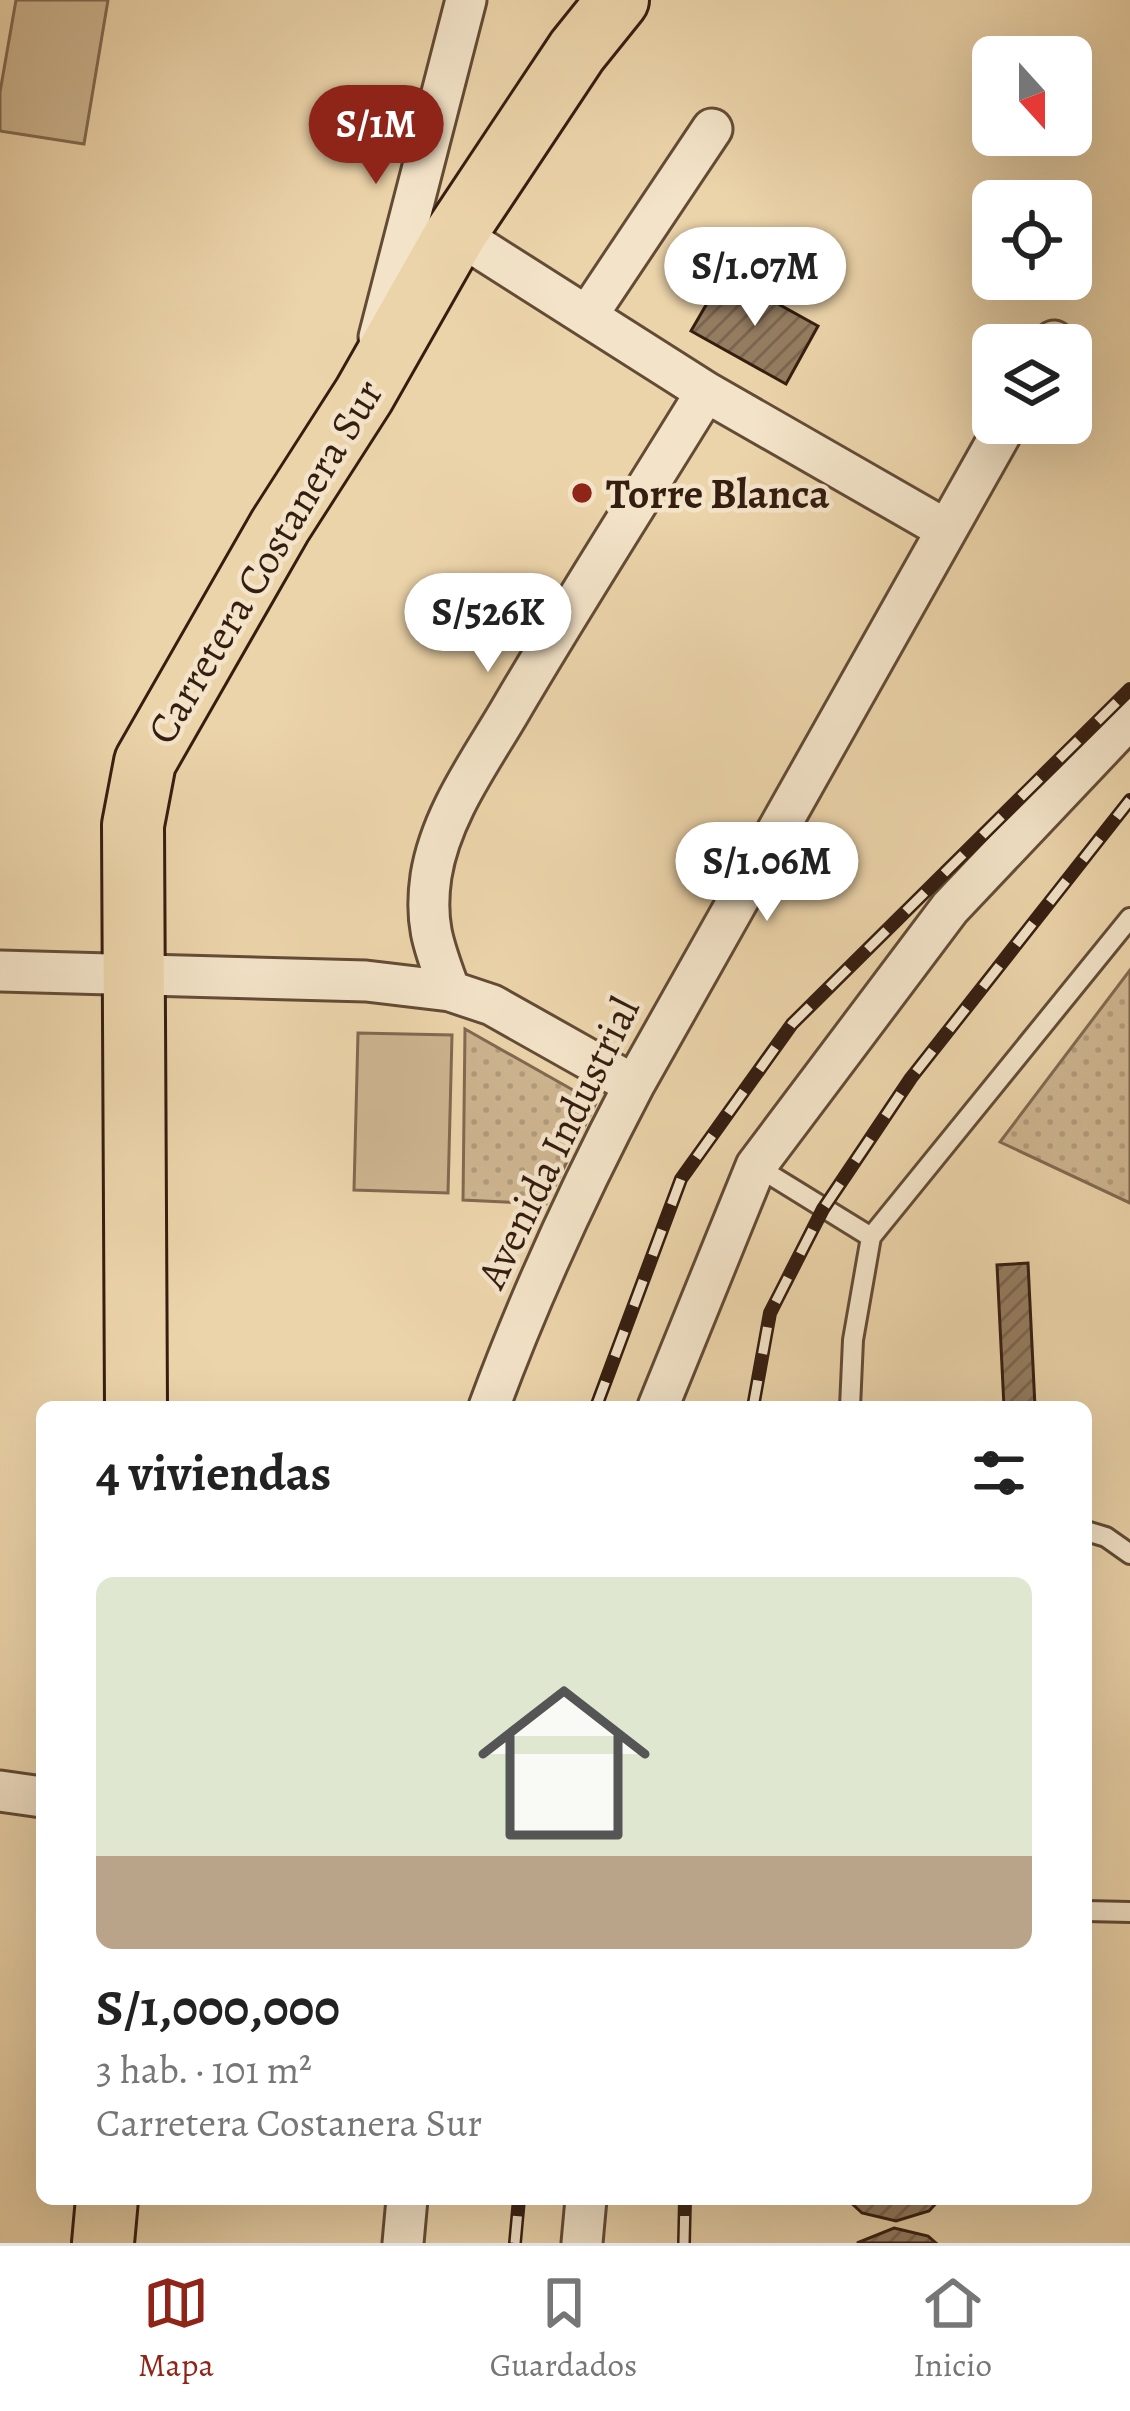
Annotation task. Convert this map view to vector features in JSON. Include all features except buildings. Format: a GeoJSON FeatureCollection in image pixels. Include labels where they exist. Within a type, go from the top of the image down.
{"type":"FeatureCollection","features":[{"type":"Feature","properties":{"kind":"main road","name":"Carretera Costanera Sur"},"geometry":{"type":"LineString","coordinates":[[136,1401],[133,825],[145,762],[456,233],[577,51],[618,0]]}},
{"type":"Feature","properties":{"kind":"main road"},"geometry":{"type":"LineString","coordinates":[[103,2243],[106,2205]]}},
{"type":"Feature","properties":{"kind":"street"},"geometry":{"type":"LineString","coordinates":[[364,395],[466,0]]}},
{"type":"Feature","properties":{"kind":"street"},"geometry":{"type":"LineString","coordinates":[[587,316],[712,129]]}},
{"type":"Feature","properties":{"kind":"street"},"geometry":{"type":"LineString","coordinates":[[456,233],[706,392],[945,529]]}},
{"type":"Feature","properties":{"kind":"street"},"geometry":{"type":"LineString","coordinates":[[450,991],[428,932],[431,876],[442,835],[550,642],[706,392]]}},
{"type":"Feature","properties":{"kind":"street","name":"Avenida Industrial"},"geometry":{"type":"LineString","coordinates":[[491,1401],[580,1188],[634,1084],[994,444]]}},
{"type":"Feature","properties":{"kind":"street"},"geometry":{"type":"LineString","coordinates":[[660,1401],[756,1166],[950,908],[1130,718]]}},
{"type":"Feature","properties":{"kind":"street"},"geometry":{"type":"LineString","coordinates":[[0,971],[366,981],[450,991],[492,1005],[634,1084]]}},
{"type":"Feature","properties":{"kind":"street"},"geometry":{"type":"LineString","coordinates":[[0,1791],[36,1796]]}},
{"type":"Feature","properties":{"kind":"street"},"geometry":{"type":"LineString","coordinates":[[404,2243],[407,2205]]}},
{"type":"Feature","properties":{"kind":"street"},"geometry":{"type":"LineString","coordinates":[[583,2243],[586,2205]]}},
{"type":"Feature","properties":{"kind":"lane"},"geometry":{"type":"LineString","coordinates":[[850,1401],[853,1340],[871,1237],[1130,918]]}},
{"type":"Feature","properties":{"kind":"lane"},"geometry":{"type":"LineString","coordinates":[[756,1166],[871,1237]]}},
{"type":"Feature","properties":{"kind":"lane"},"geometry":{"type":"LineString","coordinates":[[1092,1533],[1130,1554]]}},
{"type":"Feature","properties":{"kind":"lane"},"geometry":{"type":"LineString","coordinates":[[1092,1911],[1130,1912]]}},
{"type":"Feature","properties":{"kind":"shaded area"},"geometry":{"type":"Polygon","coordinates":[[[16,0],[108,0],[84,144],[0,131],[0,92],[16,0]]]}},
{"type":"Feature","properties":{"kind":"shaded area"},"geometry":{"type":"Polygon","coordinates":[[[1130,970],[1130,1203],[1000,1142],[1130,970]]]}},
{"type":"Feature","properties":{"kind":"shaded area"},"geometry":{"type":"Polygon","coordinates":[[[465,1029],[596,1103],[546,1204],[463,1200],[465,1029]]]}},
{"type":"Feature","properties":{"kind":"shaded area"},"geometry":{"type":"Polygon","coordinates":[[[358,1033],[452,1035],[448,1193],[354,1190],[358,1033]]]}},
{"type":"Feature","properties":{"kind":"railway"},"geometry":{"type":"LineString","coordinates":[[598,1401],[681,1179],[792,1024],[1130,689]]}},
{"type":"Feature","properties":{"kind":"railway"},"geometry":{"type":"LineString","coordinates":[[754,1401],[770,1313],[823,1209],[911,1078],[1130,800]]}},
{"type":"Feature","properties":{"kind":"railway"},"geometry":{"type":"LineString","coordinates":[[515,2243],[518,2205]]}},
{"type":"Feature","properties":{"kind":"railway"},"geometry":{"type":"LineString","coordinates":[[684,2243],[685,2205]]}},
{"type":"Feature","properties":{"kind":"place","name":"Torre Blanca"},"geometry":{"type":"Point","coordinates":[582,493]}}]}
